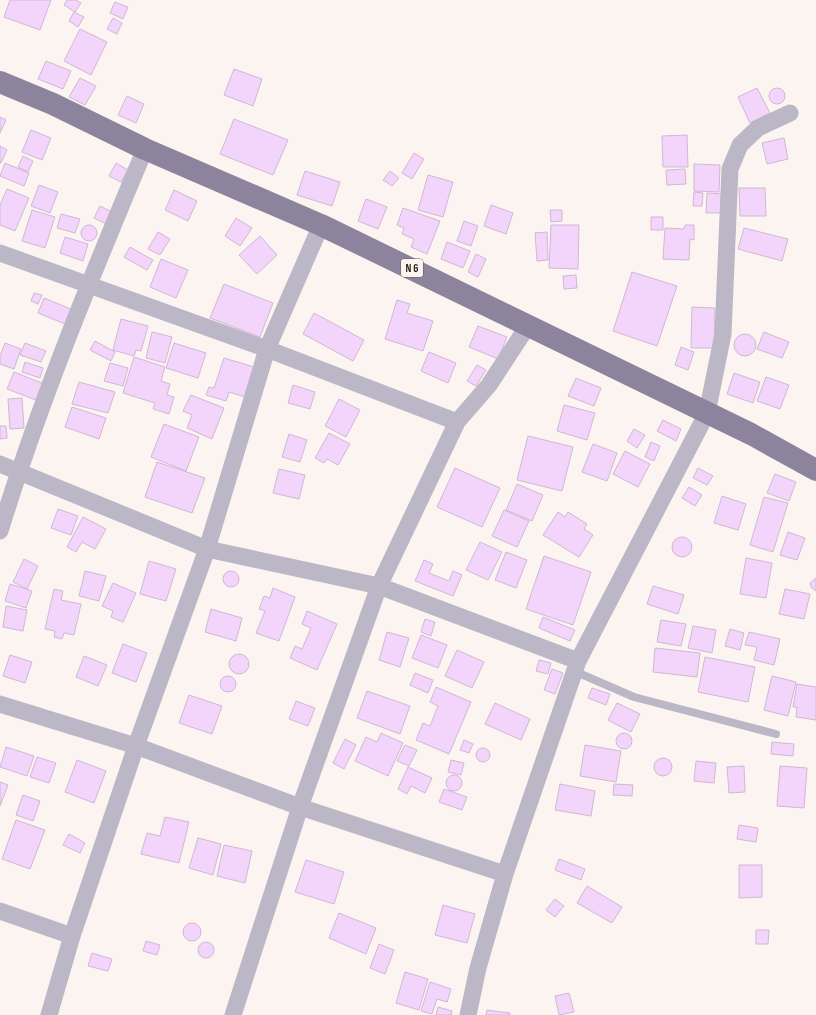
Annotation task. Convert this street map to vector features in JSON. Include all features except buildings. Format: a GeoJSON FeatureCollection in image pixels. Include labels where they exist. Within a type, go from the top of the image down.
{"type":"FeatureCollection","features":[{"type":"Feature","properties":{"kind":"main road","name":"N 6"},"geometry":{"type":"LineString","coordinates":[[0,82],[53,104],[145,149],[321,225],[529,324],[751,434],[816,470]]}},
{"type":"Feature","properties":{"kind":"street"},"geometry":{"type":"LineString","coordinates":[[468,1015],[478,968],[505,874],[576,666],[706,413],[723,334],[730,170],[740,145],[758,128],[790,113]]}},
{"type":"Feature","properties":{"kind":"street"},"geometry":{"type":"LineString","coordinates":[[0,531],[19,471],[88,284],[145,149]]}},
{"type":"Feature","properties":{"kind":"street"},"geometry":{"type":"LineString","coordinates":[[48,1015],[72,936],[136,746],[208,549],[267,350],[321,225]]}},
{"type":"Feature","properties":{"kind":"street"},"geometry":{"type":"LineString","coordinates":[[0,253],[267,350],[457,422]]}},
{"type":"Feature","properties":{"kind":"street"},"geometry":{"type":"LineString","coordinates":[[233,1015],[300,807],[379,586],[457,422],[489,385],[529,324]]}},
{"type":"Feature","properties":{"kind":"street"},"geometry":{"type":"LineString","coordinates":[[0,464],[208,549],[379,586],[576,666]]}},
{"type":"Feature","properties":{"kind":"street"},"geometry":{"type":"LineString","coordinates":[[0,704],[136,746],[300,807],[505,874]]}},
{"type":"Feature","properties":{"kind":"street"},"geometry":{"type":"LineString","coordinates":[[0,911],[72,936]]}},
{"type":"Feature","properties":{"kind":"lane"},"geometry":{"type":"LineString","coordinates":[[576,666],[634,697],[776,734]]}}]}
